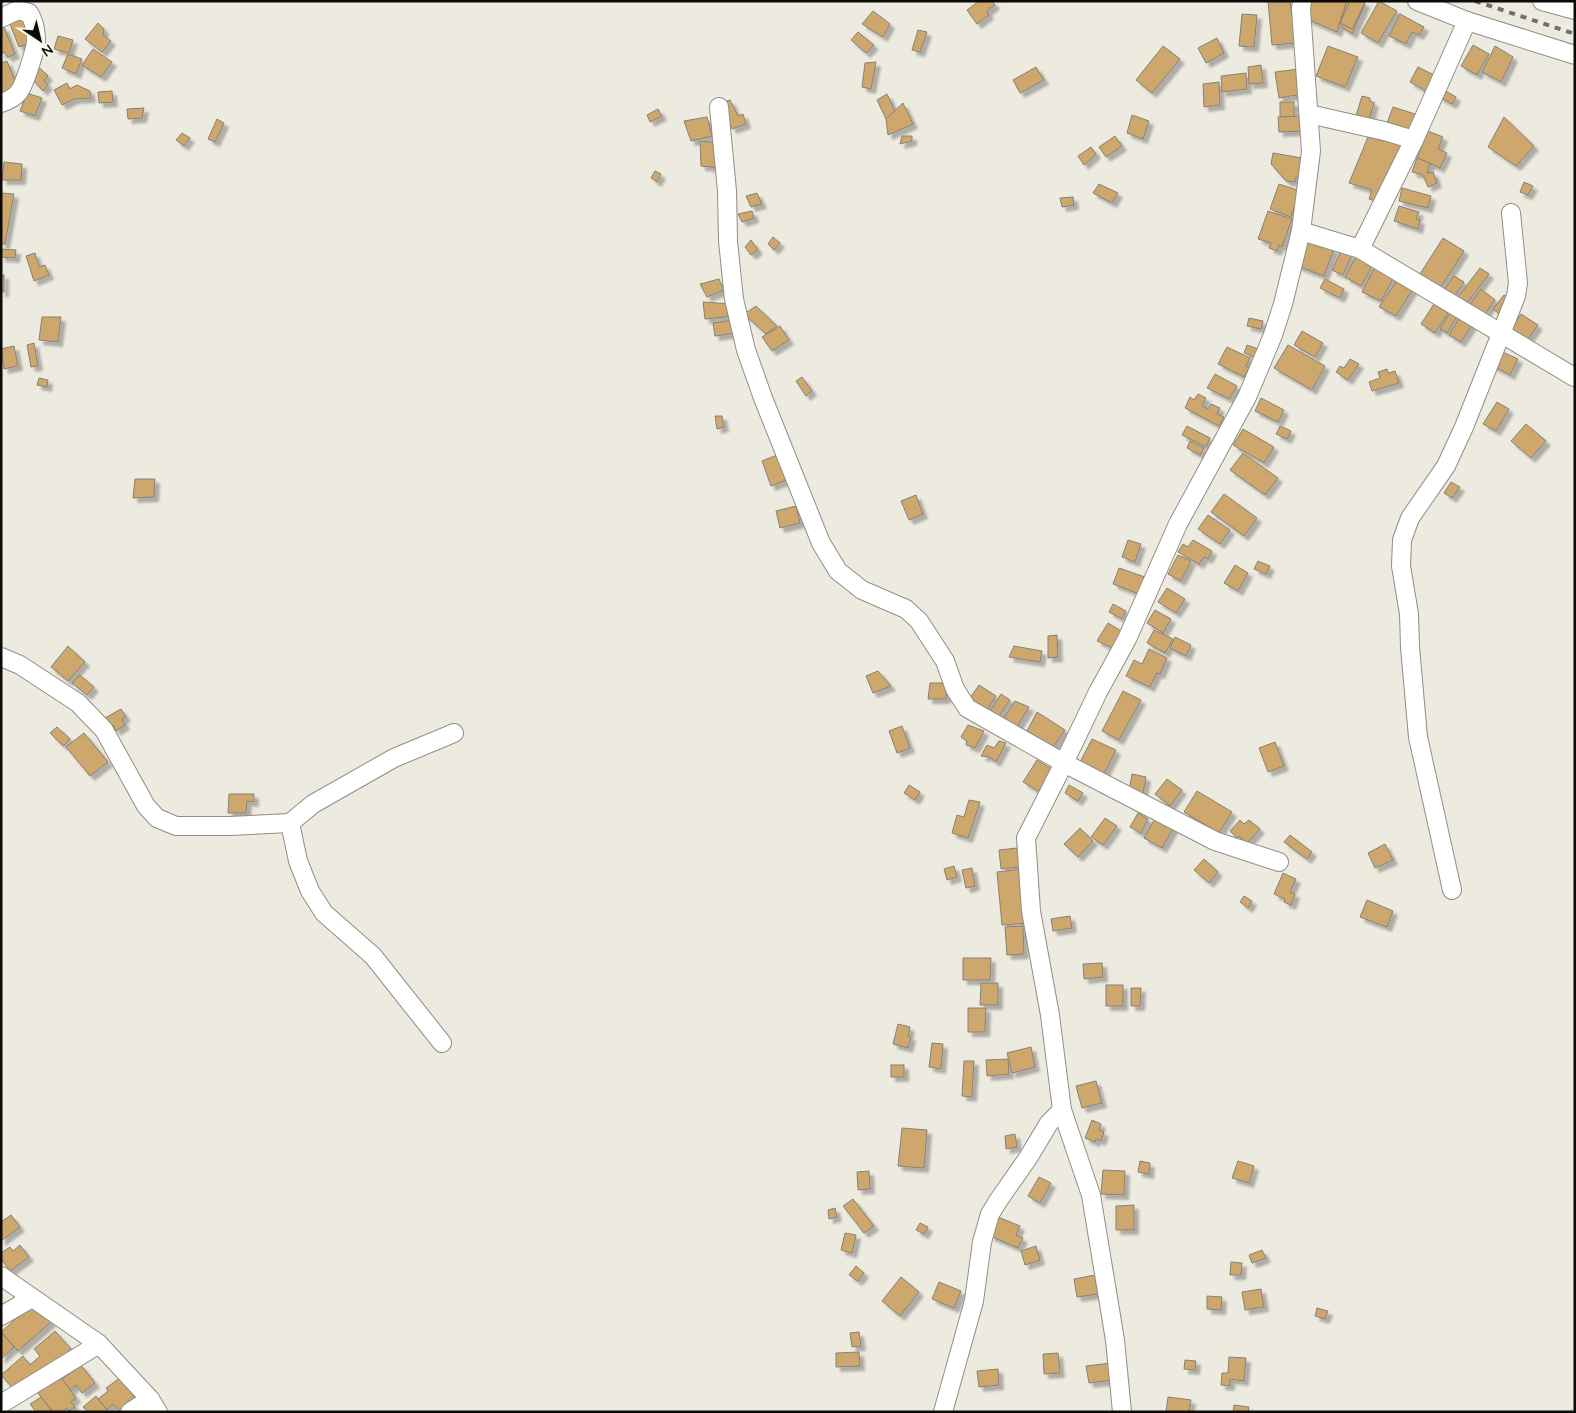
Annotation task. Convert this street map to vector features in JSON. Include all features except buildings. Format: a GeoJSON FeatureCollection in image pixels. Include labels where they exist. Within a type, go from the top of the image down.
{"type":"FeatureCollection","features":[{"type":"Feature","properties":{"kind":"street"},"geometry":{"type":"LineString","coordinates":[[1122,1412],[1115,1340],[1091,1195],[1062,1110],[1050,1015],[1031,911],[1026,838],[1098,692],[1127,639],[1178,524],[1247,398],[1273,335],[1283,304],[1301,231],[1311,151],[1301,10],[1302,1]]}},
{"type":"Feature","properties":{"kind":"street"},"geometry":{"type":"LineString","coordinates":[[1417,1],[1467,20],[1575,55]]}},
{"type":"Feature","properties":{"kind":"street"},"geometry":{"type":"LineString","coordinates":[[1542,1],[1575,10]]}},
{"type":"Feature","properties":{"kind":"street"},"geometry":{"type":"LineString","coordinates":[[1,18],[18,10],[29,13],[33,20],[36,41],[24,83],[19,93],[1,103]]}},
{"type":"Feature","properties":{"kind":"street"},"geometry":{"type":"LineString","coordinates":[[1360,249],[1414,140],[1467,20]]}},
{"type":"Feature","properties":{"kind":"street"},"geometry":{"type":"LineString","coordinates":[[719,107],[734,300],[746,350],[820,543],[838,571],[862,590],[906,609],[919,621],[945,661],[955,689],[967,708],[1064,763],[1215,841],[1279,862]]}},
{"type":"Feature","properties":{"kind":"street"},"geometry":{"type":"LineString","coordinates":[[1309,114],[1384,131],[1414,140]]}},
{"type":"Feature","properties":{"kind":"street"},"geometry":{"type":"LineString","coordinates":[[1452,890],[1418,737],[1409,614],[1401,566],[1402,540],[1410,518],[1446,466],[1464,427],[1516,296],[1518,283],[1511,213]]}},
{"type":"Feature","properties":{"kind":"street"},"geometry":{"type":"LineString","coordinates":[[1301,231],[1360,249],[1574,377]]}},
{"type":"Feature","properties":{"kind":"street"},"geometry":{"type":"LineString","coordinates":[[1,657],[20,665],[78,703],[104,730],[146,806],[157,818],[176,826],[230,826],[290,822],[313,804],[394,758],[454,732]]}},
{"type":"Feature","properties":{"kind":"street"},"geometry":{"type":"LineString","coordinates":[[290,822],[298,861],[310,890],[324,913],[373,956],[442,1043]]}},
{"type":"Feature","properties":{"kind":"street"},"geometry":{"type":"LineString","coordinates":[[943,1412],[974,1301],[982,1242],[990,1214],[1049,1124],[1062,1110]]}},
{"type":"Feature","properties":{"kind":"street"},"geometry":{"type":"LineString","coordinates":[[1,1276],[99,1344],[154,1405],[130,1412]]}},
{"type":"Feature","properties":{"kind":"street"},"geometry":{"type":"LineString","coordinates":[[1,1316],[32,1298]]}},
{"type":"Feature","properties":{"kind":"street"},"geometry":{"type":"LineString","coordinates":[[1,1404],[99,1344]]}},
{"type":"Feature","properties":{"kind":"railway"},"geometry":{"type":"LineString","coordinates":[[1475,1],[1575,34]]}}]}
